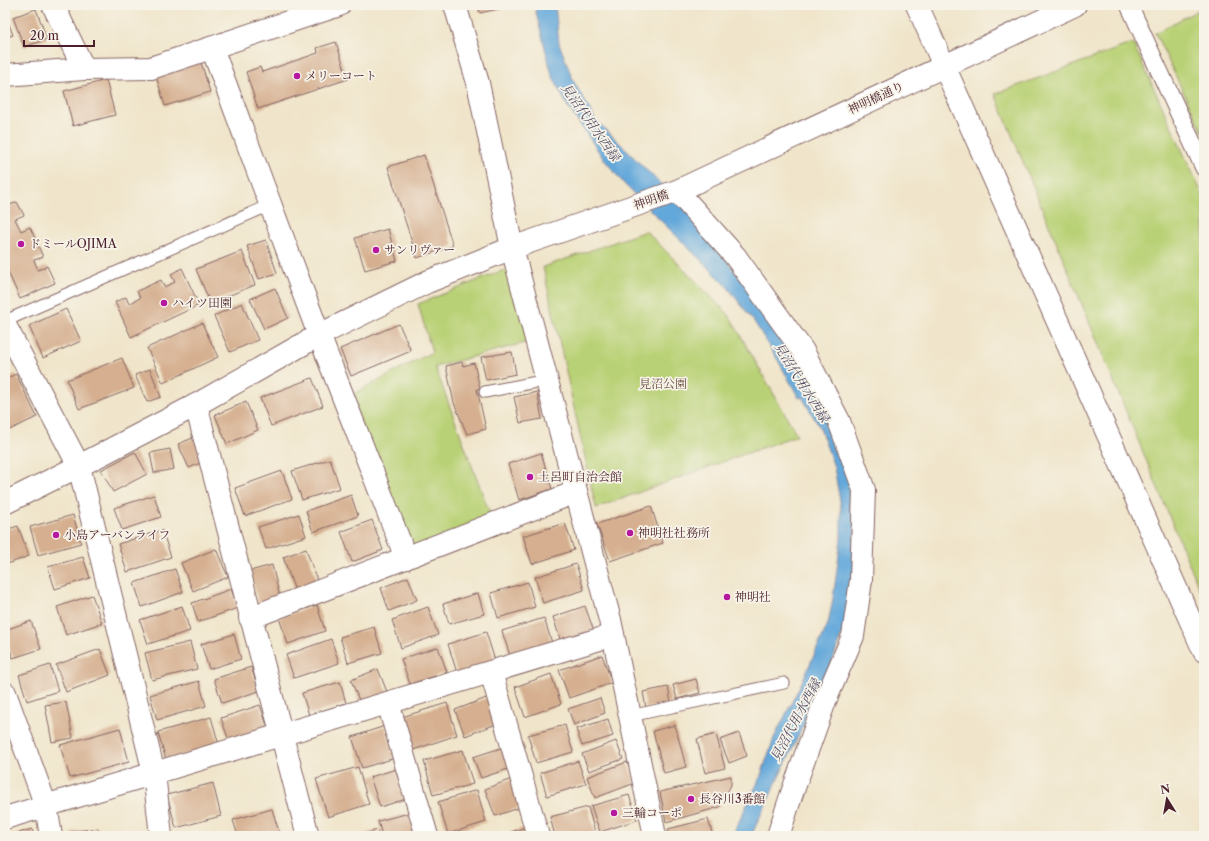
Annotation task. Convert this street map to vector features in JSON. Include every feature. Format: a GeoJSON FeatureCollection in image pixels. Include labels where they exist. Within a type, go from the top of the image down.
{"type":"FeatureCollection","features":[{"type":"Feature","properties":{"kind":"street"},"geometry":{"type":"LineString","coordinates":[[53,5],[84,69]]}},
{"type":"Feature","properties":{"kind":"street"},"geometry":{"type":"LineString","coordinates":[[5,75],[84,69],[150,68],[339,5]]}},
{"type":"Feature","properties":{"kind":"street"},"geometry":{"type":"LineString","coordinates":[[455,5],[478,83],[512,248],[613,635],[655,836]]}},
{"type":"Feature","properties":{"kind":"street"},"geometry":{"type":"LineString","coordinates":[[917,5],[1204,652]]}},
{"type":"Feature","properties":{"kind":"street","name":"神明橋通り"},"geometry":{"type":"LineString","coordinates":[[677,191],[1075,5]]}},
{"type":"Feature","properties":{"kind":"street"},"geometry":{"type":"LineString","coordinates":[[1129,5],[1204,168]]}},
{"type":"Feature","properties":{"kind":"street"},"geometry":{"type":"LineString","coordinates":[[212,48],[319,335],[406,558]]}},
{"type":"Feature","properties":{"kind":"street"},"geometry":{"type":"LineString","coordinates":[[677,191],[735,256],[803,351],[839,420],[864,490],[861,580],[853,636],[825,701],[778,836]]}},
{"type":"Feature","properties":{"kind":"street","name":"神明橋"},"geometry":{"type":"LineString","coordinates":[[5,503],[196,405],[319,335],[427,282],[512,248],[677,191]]}},
{"type":"Feature","properties":{"kind":"street"},"geometry":{"type":"LineString","coordinates":[[5,326],[79,466],[154,773],[161,836]]}},
{"type":"Feature","properties":{"kind":"street"},"geometry":{"type":"LineString","coordinates":[[196,405],[250,618],[308,836]]}},
{"type":"Feature","properties":{"kind":"street"},"geometry":{"type":"LineString","coordinates":[[250,618],[576,492]]}},
{"type":"Feature","properties":{"kind":"street"},"geometry":{"type":"LineString","coordinates":[[5,818],[613,635]]}},
{"type":"Feature","properties":{"kind":"street"},"geometry":{"type":"LineString","coordinates":[[491,672],[538,836]]}},
{"type":"Feature","properties":{"kind":"street"},"geometry":{"type":"LineString","coordinates":[[5,692],[46,806],[51,836]]}},
{"type":"Feature","properties":{"kind":"street"},"geometry":{"type":"LineString","coordinates":[[388,703],[427,836]]}},
{"type":"Feature","properties":{"kind":"lane"},"geometry":{"type":"LineString","coordinates":[[5,321],[270,205]]}},
{"type":"Feature","properties":{"kind":"lane"},"geometry":{"type":"LineString","coordinates":[[485,392],[547,380]]}},
{"type":"Feature","properties":{"kind":"lane"},"geometry":{"type":"LineString","coordinates":[[630,716],[784,683]]}},
{"type":"Feature","properties":{"kind":"green space"},"geometry":{"type":"Polygon","coordinates":[[[1204,7],[1204,135],[1155,33],[1204,7]]]}},
{"type":"Feature","properties":{"kind":"green space"},"geometry":{"type":"Polygon","coordinates":[[[1133,43],[1204,198],[1204,600],[995,94],[1133,43]]]}},
{"type":"Feature","properties":{"kind":"green space","name":"見沼公園"},"geometry":{"type":"Polygon","coordinates":[[[646,231],[729,315],[797,435],[596,508],[543,267],[646,231]]]}},
{"type":"Feature","properties":{"kind":"green space"},"geometry":{"type":"Polygon","coordinates":[[[504,270],[515,277],[528,342],[435,367],[492,519],[412,548],[350,396],[432,352],[418,304],[504,270]]]}},
{"type":"Feature","properties":{"kind":"water","name":"見沼代用水西縁"},"geometry":{"type":"Polygon","coordinates":[[[534,5],[555,5],[559,43],[573,80],[595,119],[687,210],[767,312],[832,416],[855,485],[854,590],[842,633],[829,671],[751,836],[732,836],[760,778],[774,738],[801,684],[828,624],[841,539],[841,507],[834,467],[820,428],[802,397],[799,398],[755,323],[726,285],[625,185],[603,158],[567,105],[552,75],[534,5]]]}},
{"type":"Feature","properties":{"kind":"building"},"geometry":{"type":"Polygon","coordinates":[[[478,5],[511,5],[512,6],[480,13],[478,5]]]}},
{"type":"Feature","properties":{"kind":"building"},"geometry":{"type":"Polygon","coordinates":[[[36,9],[47,39],[24,47],[13,17],[36,9]]]}},
{"type":"Feature","properties":{"kind":"building"},"geometry":{"type":"Polygon","coordinates":[[[5,13],[13,35],[5,38],[5,13]]]}},
{"type":"Feature","properties":{"kind":"building","name":"メリーコート"},"geometry":{"type":"Polygon","coordinates":[[[336,42],[348,79],[258,109],[246,72],[260,67],[262,72],[318,53],[317,48],[336,42]]]}},
{"type":"Feature","properties":{"kind":"building"},"geometry":{"type":"Polygon","coordinates":[[[201,62],[210,92],[165,106],[156,76],[201,62]]]}},
{"type":"Feature","properties":{"kind":"building"},"geometry":{"type":"Polygon","coordinates":[[[106,80],[115,115],[73,126],[64,91],[106,80]]]}},
{"type":"Feature","properties":{"kind":"building"},"geometry":{"type":"Polygon","coordinates":[[[424,155],[453,246],[417,258],[388,167],[424,155]]]}},
{"type":"Feature","properties":{"kind":"building","name":"ドミールOJIMA"},"geometry":{"type":"Polygon","coordinates":[[[17,202],[24,215],[15,219],[21,231],[30,227],[43,257],[34,260],[38,270],[47,266],[55,283],[20,299],[5,265],[5,207],[17,202]]]}},
{"type":"Feature","properties":{"kind":"building","name":"サンリヴァー"},"geometry":{"type":"Polygon","coordinates":[[[388,229],[397,261],[365,270],[355,238],[388,229]]]}},
{"type":"Feature","properties":{"kind":"building"},"geometry":{"type":"Polygon","coordinates":[[[266,240],[277,273],[259,279],[247,246],[266,240]]]}},
{"type":"Feature","properties":{"kind":"building"},"geometry":{"type":"Polygon","coordinates":[[[242,251],[255,285],[210,303],[196,269],[242,251]]]}},
{"type":"Feature","properties":{"kind":"building","name":"ハイツ田園"},"geometry":{"type":"Polygon","coordinates":[[[182,268],[199,305],[131,337],[115,302],[126,297],[129,304],[140,298],[137,291],[161,280],[164,287],[175,282],[171,274],[182,268]]]}},
{"type":"Feature","properties":{"kind":"building"},"geometry":{"type":"Polygon","coordinates":[[[275,288],[288,318],[264,329],[250,299],[275,288]]]}},
{"type":"Feature","properties":{"kind":"building"},"geometry":{"type":"Polygon","coordinates":[[[242,303],[258,340],[230,352],[214,316],[242,303]]]}},
{"type":"Feature","properties":{"kind":"building"},"geometry":{"type":"Polygon","coordinates":[[[66,309],[81,341],[43,358],[29,326],[66,309]]]}},
{"type":"Feature","properties":{"kind":"building"},"geometry":{"type":"Polygon","coordinates":[[[202,323],[218,357],[163,383],[147,348],[202,323]]]}},
{"type":"Feature","properties":{"kind":"building"},"geometry":{"type":"Polygon","coordinates":[[[399,324],[411,351],[351,376],[340,349],[399,324]]]}},
{"type":"Feature","properties":{"kind":"building"},"geometry":{"type":"Polygon","coordinates":[[[512,352],[516,374],[486,380],[481,357],[512,352]]]}},
{"type":"Feature","properties":{"kind":"building"},"geometry":{"type":"Polygon","coordinates":[[[122,358],[134,388],[79,409],[67,380],[122,358]]]}},
{"type":"Feature","properties":{"kind":"building"},"geometry":{"type":"Polygon","coordinates":[[[462,362],[463,366],[474,363],[480,388],[477,389],[486,429],[467,434],[454,403],[446,366],[462,362]]]}},
{"type":"Feature","properties":{"kind":"building"},"geometry":{"type":"Polygon","coordinates":[[[150,369],[161,397],[147,402],[135,375],[150,369]]]}},
{"type":"Feature","properties":{"kind":"building"},"geometry":{"type":"Polygon","coordinates":[[[16,374],[37,417],[5,432],[5,379],[16,374]]]}},
{"type":"Feature","properties":{"kind":"building"},"geometry":{"type":"Polygon","coordinates":[[[312,378],[323,406],[271,426],[260,398],[312,378]]]}},
{"type":"Feature","properties":{"kind":"building"},"geometry":{"type":"Polygon","coordinates":[[[537,392],[542,419],[520,423],[514,397],[537,392]]]}},
{"type":"Feature","properties":{"kind":"building"},"geometry":{"type":"Polygon","coordinates":[[[246,402],[258,430],[227,444],[215,415],[246,402]]]}},
{"type":"Feature","properties":{"kind":"building"},"geometry":{"type":"Polygon","coordinates":[[[195,437],[205,461],[189,468],[178,444],[195,437]]]}},
{"type":"Feature","properties":{"kind":"building"},"geometry":{"type":"Polygon","coordinates":[[[170,449],[174,469],[154,473],[150,453],[170,449]]]}},
{"type":"Feature","properties":{"kind":"building"},"geometry":{"type":"Polygon","coordinates":[[[135,452],[147,474],[113,492],[101,470],[135,452]]]}},
{"type":"Feature","properties":{"kind":"building"},"geometry":{"type":"Polygon","coordinates":[[[541,453],[552,489],[519,500],[508,464],[541,453]]]}},
{"type":"Feature","properties":{"kind":"building"},"geometry":{"type":"Polygon","coordinates":[[[330,459],[340,488],[302,500],[292,471],[330,459]]]}},
{"type":"Feature","properties":{"kind":"building"},"geometry":{"type":"Polygon","coordinates":[[[282,471],[292,499],[245,516],[235,488],[282,471]]]}},
{"type":"Feature","properties":{"kind":"building"},"geometry":{"type":"Polygon","coordinates":[[[154,495],[161,517],[122,530],[114,508],[154,495]]]}},
{"type":"Feature","properties":{"kind":"building"},"geometry":{"type":"Polygon","coordinates":[[[351,495],[358,516],[313,532],[306,511],[351,495]]]}},
{"type":"Feature","properties":{"kind":"building","name":"神明社社務所"},"geometry":{"type":"Polygon","coordinates":[[[651,506],[663,543],[610,561],[597,524],[651,506]]]}},
{"type":"Feature","properties":{"kind":"building"},"geometry":{"type":"Polygon","coordinates":[[[299,514],[306,536],[266,549],[258,527],[299,514]]]}},
{"type":"Feature","properties":{"kind":"building","name":"小島アーバンライフ"},"geometry":{"type":"Polygon","coordinates":[[[73,515],[81,543],[38,555],[30,527],[73,515]]]}},
{"type":"Feature","properties":{"kind":"building"},"geometry":{"type":"Polygon","coordinates":[[[372,520],[383,550],[352,562],[341,532],[372,520]]]}},
{"type":"Feature","properties":{"kind":"building"},"geometry":{"type":"Polygon","coordinates":[[[565,523],[574,550],[532,564],[523,536],[565,523]]]}},
{"type":"Feature","properties":{"kind":"building"},"geometry":{"type":"Polygon","coordinates":[[[18,526],[29,556],[5,565],[5,530],[18,526]]]}},
{"type":"Feature","properties":{"kind":"building"},"geometry":{"type":"Polygon","coordinates":[[[162,530],[171,557],[127,572],[118,544],[162,530]]]}},
{"type":"Feature","properties":{"kind":"building"},"geometry":{"type":"Polygon","coordinates":[[[216,549],[228,577],[193,591],[181,563],[216,549]]]}},
{"type":"Feature","properties":{"kind":"building"},"geometry":{"type":"Polygon","coordinates":[[[306,549],[318,583],[295,591],[283,557],[306,549]]]}},
{"type":"Feature","properties":{"kind":"building"},"geometry":{"type":"Polygon","coordinates":[[[83,557],[90,578],[55,589],[48,567],[83,557]]]}},
{"type":"Feature","properties":{"kind":"building"},"geometry":{"type":"Polygon","coordinates":[[[576,564],[584,590],[543,603],[535,577],[576,564]]]}},
{"type":"Feature","properties":{"kind":"building"},"geometry":{"type":"Polygon","coordinates":[[[272,565],[280,597],[258,603],[250,571],[272,565]]]}},
{"type":"Feature","properties":{"kind":"building"},"geometry":{"type":"Polygon","coordinates":[[[175,569],[183,592],[142,607],[134,583],[175,569]]]}},
{"type":"Feature","properties":{"kind":"building"},"geometry":{"type":"Polygon","coordinates":[[[408,577],[417,600],[389,611],[381,588],[408,577]]]}},
{"type":"Feature","properties":{"kind":"building"},"geometry":{"type":"Polygon","coordinates":[[[528,582],[535,607],[498,618],[491,593],[528,582]]]}},
{"type":"Feature","properties":{"kind":"building"},"geometry":{"type":"Polygon","coordinates":[[[231,589],[238,608],[198,622],[192,603],[231,589]]]}},
{"type":"Feature","properties":{"kind":"building"},"geometry":{"type":"Polygon","coordinates":[[[478,593],[484,614],[449,624],[443,604],[478,593]]]}},
{"type":"Feature","properties":{"kind":"building"},"geometry":{"type":"Polygon","coordinates":[[[92,595],[102,623],[66,635],[57,607],[92,595]]]}},
{"type":"Feature","properties":{"kind":"building"},"geometry":{"type":"Polygon","coordinates":[[[317,605],[325,631],[288,644],[279,618],[317,605]]]}},
{"type":"Feature","properties":{"kind":"building"},"geometry":{"type":"Polygon","coordinates":[[[182,606],[190,631],[148,644],[140,620],[182,606]]]}},
{"type":"Feature","properties":{"kind":"building"},"geometry":{"type":"Polygon","coordinates":[[[585,606],[594,631],[561,642],[553,617],[585,606]]]}},
{"type":"Feature","properties":{"kind":"building"},"geometry":{"type":"Polygon","coordinates":[[[428,607],[438,635],[401,648],[392,620],[428,607]]]}},
{"type":"Feature","properties":{"kind":"building"},"geometry":{"type":"Polygon","coordinates":[[[544,618],[553,646],[511,659],[502,631],[544,618]]]}},
{"type":"Feature","properties":{"kind":"building"},"geometry":{"type":"Polygon","coordinates":[[[31,621],[41,649],[13,658],[5,636],[5,630],[31,621]]]}},
{"type":"Feature","properties":{"kind":"building"},"geometry":{"type":"Polygon","coordinates":[[[374,627],[382,653],[348,663],[340,637],[374,627]]]}},
{"type":"Feature","properties":{"kind":"building"},"geometry":{"type":"Polygon","coordinates":[[[486,632],[496,664],[458,676],[448,644],[486,632]]]}},
{"type":"Feature","properties":{"kind":"building"},"geometry":{"type":"Polygon","coordinates":[[[234,634],[241,659],[209,669],[201,644],[234,634]]]}},
{"type":"Feature","properties":{"kind":"building"},"geometry":{"type":"Polygon","coordinates":[[[331,639],[339,663],[294,678],[286,655],[331,639]]]}},
{"type":"Feature","properties":{"kind":"building"},"geometry":{"type":"Polygon","coordinates":[[[190,642],[197,669],[152,680],[145,653],[190,642]]]}},
{"type":"Feature","properties":{"kind":"building"},"geometry":{"type":"Polygon","coordinates":[[[438,647],[447,672],[410,684],[401,659],[438,647]]]}},
{"type":"Feature","properties":{"kind":"building"},"geometry":{"type":"Polygon","coordinates":[[[100,649],[110,675],[66,692],[56,665],[100,649]]]}},
{"type":"Feature","properties":{"kind":"building"},"geometry":{"type":"Polygon","coordinates":[[[602,655],[612,683],[569,698],[559,670],[602,655]]]}},
{"type":"Feature","properties":{"kind":"building"},"geometry":{"type":"Polygon","coordinates":[[[50,665],[58,691],[27,701],[19,675],[50,665]]]}},
{"type":"Feature","properties":{"kind":"building"},"geometry":{"type":"Polygon","coordinates":[[[251,667],[259,691],[222,703],[214,679],[251,667]]]}},
{"type":"Feature","properties":{"kind":"building"},"geometry":{"type":"Polygon","coordinates":[[[378,669],[389,697],[362,708],[351,680],[378,669]]]}},
{"type":"Feature","properties":{"kind":"building"},"geometry":{"type":"Polygon","coordinates":[[[551,674],[561,704],[525,717],[515,687],[551,674]]]}},
{"type":"Feature","properties":{"kind":"building"},"geometry":{"type":"Polygon","coordinates":[[[696,679],[700,693],[677,699],[673,685],[696,679]]]}},
{"type":"Feature","properties":{"kind":"building"},"geometry":{"type":"Polygon","coordinates":[[[199,681],[206,706],[157,720],[150,695],[199,681]]]}},
{"type":"Feature","properties":{"kind":"building"},"geometry":{"type":"Polygon","coordinates":[[[340,682],[346,703],[309,715],[302,693],[340,682]]]}},
{"type":"Feature","properties":{"kind":"building"},"geometry":{"type":"Polygon","coordinates":[[[668,687],[671,703],[646,708],[643,692],[668,687]]]}},
{"type":"Feature","properties":{"kind":"building"},"geometry":{"type":"Polygon","coordinates":[[[489,697],[499,723],[465,736],[455,710],[489,697]]]}},
{"type":"Feature","properties":{"kind":"building"},"geometry":{"type":"Polygon","coordinates":[[[600,698],[605,713],[574,725],[568,709],[600,698]]]}},
{"type":"Feature","properties":{"kind":"building"},"geometry":{"type":"Polygon","coordinates":[[[66,702],[73,738],[52,742],[45,705],[66,702]]]}},
{"type":"Feature","properties":{"kind":"building"},"geometry":{"type":"Polygon","coordinates":[[[447,703],[457,735],[413,750],[402,717],[447,703]]]}},
{"type":"Feature","properties":{"kind":"building"},"geometry":{"type":"Polygon","coordinates":[[[260,705],[269,731],[230,744],[221,718],[260,705]]]}},
{"type":"Feature","properties":{"kind":"building"},"geometry":{"type":"Polygon","coordinates":[[[211,717],[219,745],[166,760],[158,732],[211,717]]]}},
{"type":"Feature","properties":{"kind":"building"},"geometry":{"type":"Polygon","coordinates":[[[608,719],[613,736],[582,746],[576,729],[608,719]]]}},
{"type":"Feature","properties":{"kind":"building"},"geometry":{"type":"Polygon","coordinates":[[[565,725],[573,752],[536,763],[528,735],[565,725]]]}},
{"type":"Feature","properties":{"kind":"building"},"geometry":{"type":"Polygon","coordinates":[[[675,725],[686,767],[664,773],[653,731],[675,725]]]}},
{"type":"Feature","properties":{"kind":"building"},"geometry":{"type":"Polygon","coordinates":[[[385,726],[395,758],[362,768],[352,737],[385,726]]]}},
{"type":"Feature","properties":{"kind":"building"},"geometry":{"type":"Polygon","coordinates":[[[120,728],[129,762],[70,778],[60,745],[120,728]]]}},
{"type":"Feature","properties":{"kind":"building"},"geometry":{"type":"Polygon","coordinates":[[[739,733],[747,756],[729,763],[720,740],[739,733]]]}},
{"type":"Feature","properties":{"kind":"building"},"geometry":{"type":"Polygon","coordinates":[[[716,734],[725,768],[705,773],[697,739],[716,734]]]}},
{"type":"Feature","properties":{"kind":"building"},"geometry":{"type":"Polygon","coordinates":[[[616,741],[623,759],[589,771],[582,754],[616,741]]]}},
{"type":"Feature","properties":{"kind":"building"},"geometry":{"type":"Polygon","coordinates":[[[507,746],[514,767],[481,778],[473,757],[507,746]]]}},
{"type":"Feature","properties":{"kind":"building"},"geometry":{"type":"Polygon","coordinates":[[[463,750],[473,784],[433,795],[424,761],[463,750]]]}},
{"type":"Feature","properties":{"kind":"building"},"geometry":{"type":"Polygon","coordinates":[[[578,761],[586,784],[547,796],[540,773],[578,761]]]}},
{"type":"Feature","properties":{"kind":"building"},"geometry":{"type":"Polygon","coordinates":[[[627,762],[635,783],[595,798],[587,777],[627,762]]]}},
{"type":"Feature","properties":{"kind":"building"},"geometry":{"type":"Polygon","coordinates":[[[358,767],[369,804],[328,817],[316,779],[358,767]]]}},
{"type":"Feature","properties":{"kind":"building"},"geometry":{"type":"Polygon","coordinates":[[[400,768],[409,798],[380,807],[370,777],[400,768]]]}},
{"type":"Feature","properties":{"kind":"building","name":"長谷川3番館"},"geometry":{"type":"Polygon","coordinates":[[[731,776],[731,785],[724,798],[718,799],[720,807],[666,822],[660,792],[731,776]]]}},
{"type":"Feature","properties":{"kind":"building"},"geometry":{"type":"Polygon","coordinates":[[[514,778],[525,806],[495,816],[485,789],[514,778]]]}},
{"type":"Feature","properties":{"kind":"building"},"geometry":{"type":"Polygon","coordinates":[[[213,783],[221,816],[176,828],[167,795],[213,783]]]}},
{"type":"Feature","properties":{"kind":"building"},"geometry":{"type":"Polygon","coordinates":[[[477,790],[486,822],[448,834],[438,802],[477,790]]]}},
{"type":"Feature","properties":{"kind":"building","name":"三輪コーポ"},"geometry":{"type":"Polygon","coordinates":[[[629,795],[637,820],[600,832],[591,806],[629,795]]]}},
{"type":"Feature","properties":{"kind":"building"},"geometry":{"type":"Polygon","coordinates":[[[588,807],[596,836],[555,836],[550,817],[588,807]]]}},
{"type":"Feature","properties":{"kind":"building"},"geometry":{"type":"Polygon","coordinates":[[[272,809],[279,832],[265,836],[238,836],[233,820],[272,809]]]}},
{"type":"Feature","properties":{"kind":"building"},"geometry":{"type":"Polygon","coordinates":[[[413,812],[419,836],[382,836],[378,821],[413,812]]]}},
{"type":"Feature","properties":{"kind":"building"},"geometry":{"type":"Polygon","coordinates":[[[708,819],[712,833],[710,836],[669,836],[668,829],[708,819]]]}},
{"type":"Feature","properties":{"kind":"building"},"geometry":{"type":"Polygon","coordinates":[[[528,826],[532,836],[500,836],[528,826]]]}},
{"type":"Feature","properties":{"kind":"building"},"geometry":{"type":"Polygon","coordinates":[[[98,828],[99,836],[72,836],[71,832],[98,828]]]}},
{"type":"Feature","properties":{"kind":"building"},"geometry":{"type":"Polygon","coordinates":[[[32,829],[34,836],[9,836],[32,829]]]}},
{"type":"Feature","properties":{"kind":"building"},"geometry":{"type":"Polygon","coordinates":[[[377,830],[379,836],[359,836],[377,830]]]}},
{"type":"Feature","properties":{"kind":"place","name":"メリーコート"},"geometry":{"type":"Point","coordinates":[297,76]}},
{"type":"Feature","properties":{"kind":"place","name":"ドミールOJIMA"},"geometry":{"type":"Point","coordinates":[21,244]}},
{"type":"Feature","properties":{"kind":"place","name":"サンリヴァー"},"geometry":{"type":"Point","coordinates":[376,250]}},
{"type":"Feature","properties":{"kind":"place","name":"ハイツ田園"},"geometry":{"type":"Point","coordinates":[164,303]}},
{"type":"Feature","properties":{"kind":"place","name":"土呂町自治会館"},"geometry":{"type":"Point","coordinates":[530,477]}},
{"type":"Feature","properties":{"kind":"place","name":"神明社社務所"},"geometry":{"type":"Point","coordinates":[630,533]}},
{"type":"Feature","properties":{"kind":"place","name":"小島アーバンライフ"},"geometry":{"type":"Point","coordinates":[56,535]}},
{"type":"Feature","properties":{"kind":"place","name":"神明社"},"geometry":{"type":"Point","coordinates":[727,597]}},
{"type":"Feature","properties":{"kind":"place","name":"長谷川3番館"},"geometry":{"type":"Point","coordinates":[691,799]}},
{"type":"Feature","properties":{"kind":"place","name":"三輪コーポ"},"geometry":{"type":"Point","coordinates":[614,813]}}]}
